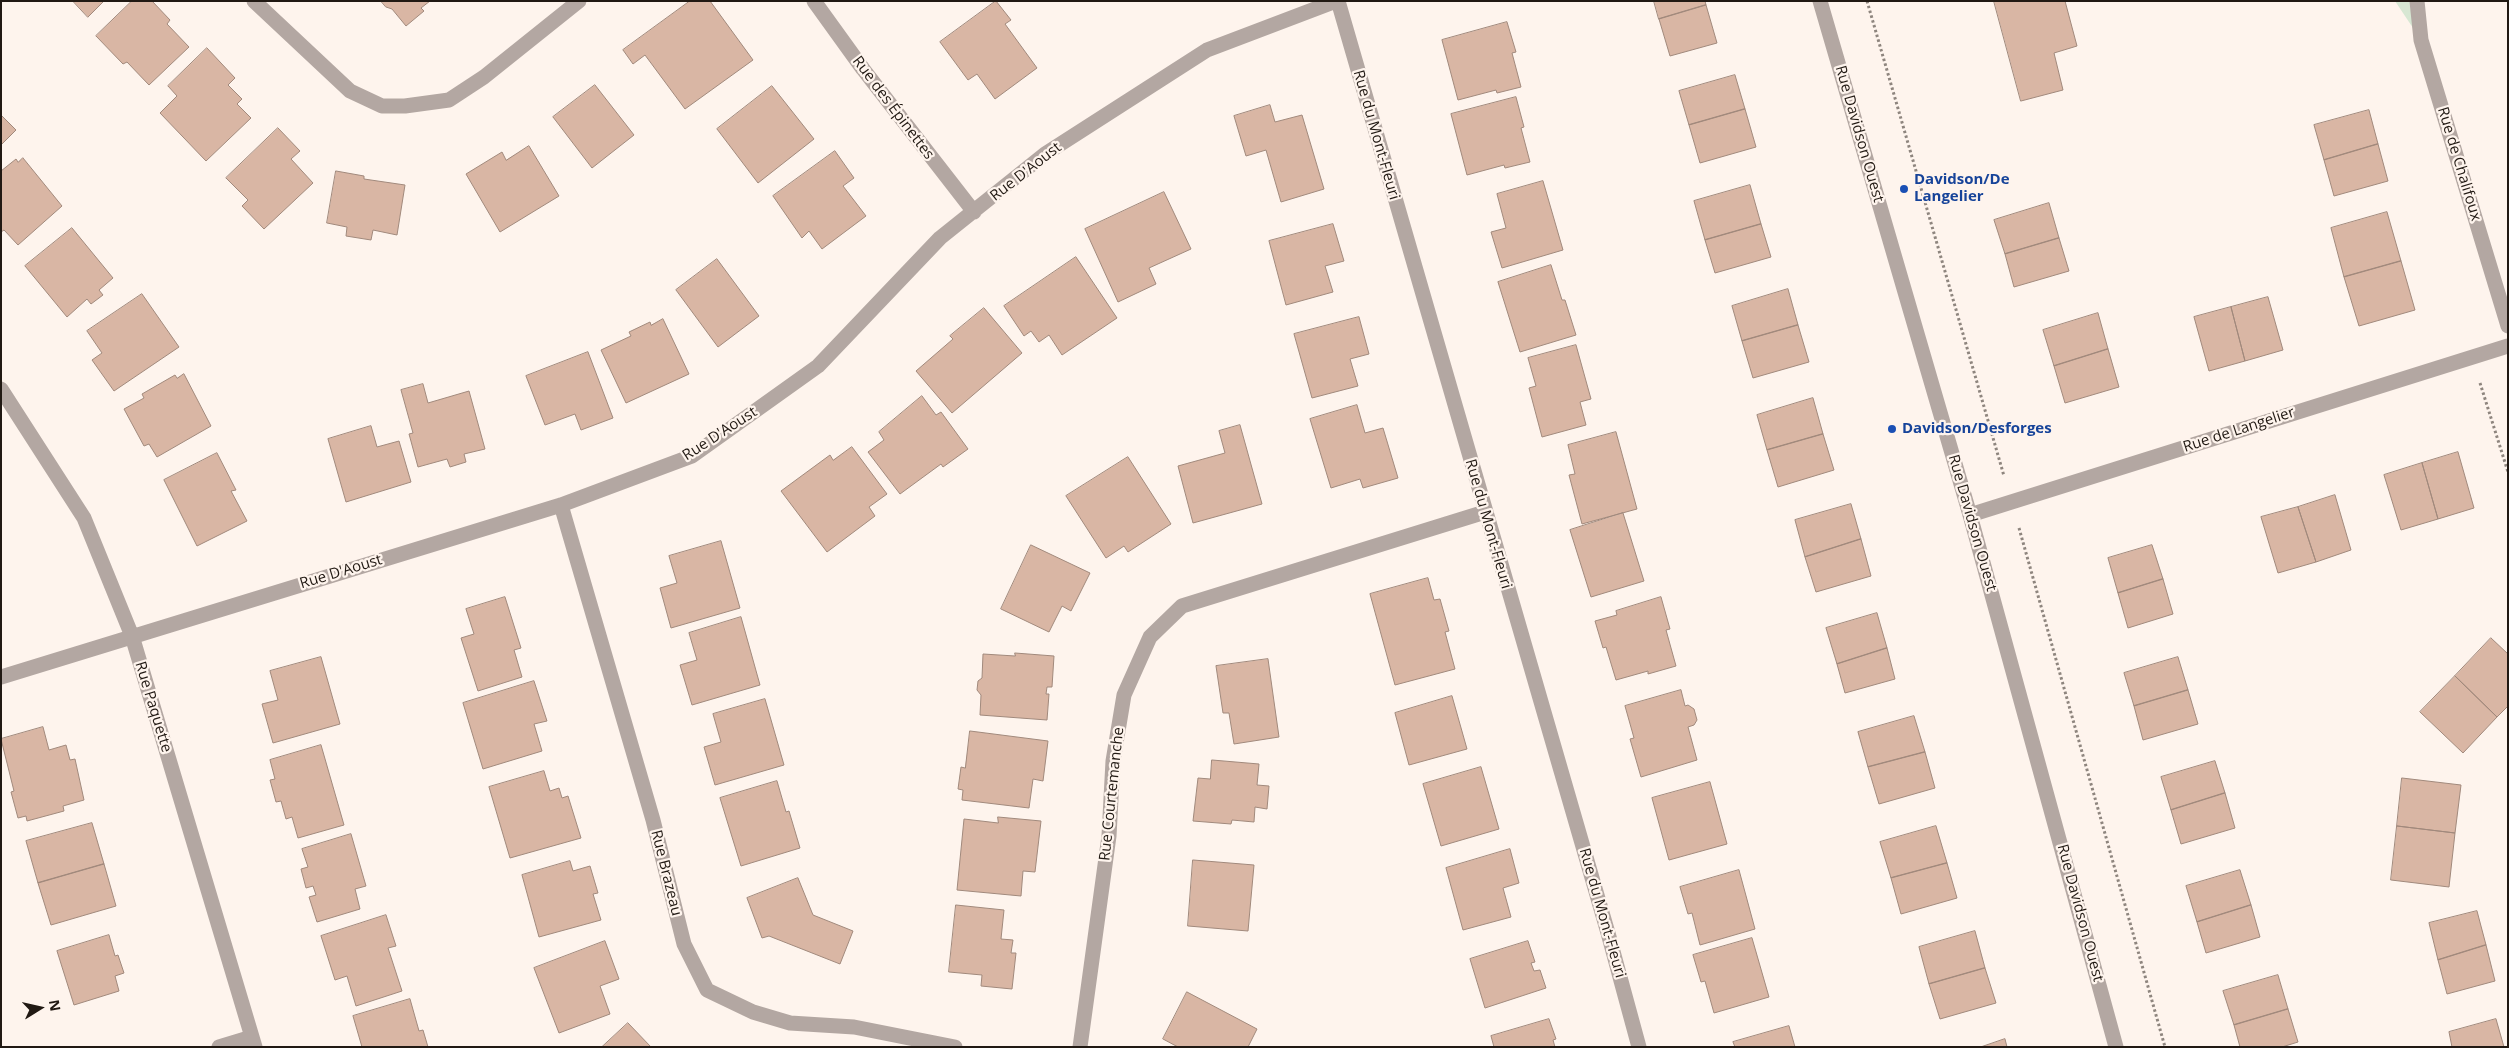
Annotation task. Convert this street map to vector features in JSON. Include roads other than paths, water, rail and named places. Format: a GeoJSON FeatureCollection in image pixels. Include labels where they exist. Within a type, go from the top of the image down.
{"type":"FeatureCollection","features":[{"type":"Feature","properties":{"kind":"street"},"geometry":{"type":"LineString","coordinates":[[254,1],[350,91],[382,106],[398,106],[449,100],[484,77],[579,1]]}},
{"type":"Feature","properties":{"kind":"street","name":"Rue des Épinettes"},"geometry":{"type":"LineString","coordinates":[[814,1],[863,69],[974,212]]}},
{"type":"Feature","properties":{"kind":"street","name":"Rue D'Aoust"},"geometry":{"type":"LineString","coordinates":[[1,677],[562,505],[692,456],[818,366],[940,238],[1045,154],[1207,50],[1337,1]]}},
{"type":"Feature","properties":{"kind":"street","name":"Rue du Mont-Fleuri"},"geometry":{"type":"LineString","coordinates":[[1337,1],[1484,512],[1608,933],[1639,1047]]}},
{"type":"Feature","properties":{"kind":"street","name":"Rue Davidson Ouest"},"geometry":{"type":"LineString","coordinates":[[1820,1],[1970,515],[2116,1047]]}},
{"type":"Feature","properties":{"kind":"street","name":"Rue de Chalifoux"},"geometry":{"type":"LineString","coordinates":[[2416,1],[2421,40],[2508,326]]}},
{"type":"Feature","properties":{"kind":"street","name":"Rue de Langelier"},"geometry":{"type":"LineString","coordinates":[[1970,515],[2508,346]]}},
{"type":"Feature","properties":{"kind":"street","name":"Rue Paquette"},"geometry":{"type":"LineString","coordinates":[[1,389],[84,518],[132,636],[253,1042]]}},
{"type":"Feature","properties":{"kind":"street","name":"Rue Brazeau"},"geometry":{"type":"LineString","coordinates":[[562,505],[653,820],[684,944],[707,990],[753,1012],[790,1024],[854,1027],[956,1047]]}},
{"type":"Feature","properties":{"kind":"street","name":"Rue Courtemanche"},"geometry":{"type":"LineString","coordinates":[[1080,1047],[1109,836],[1113,761],[1124,695],[1150,637],[1182,606],[1484,512]]}},
{"type":"Feature","properties":{"kind":"street"},"geometry":{"type":"LineString","coordinates":[[219,1047],[253,1042]]}},
{"type":"Feature","properties":{"kind":"place","name":"Davidson/De Langelier"},"geometry":{"type":"Point","coordinates":[1904,189]}},
{"type":"Feature","properties":{"kind":"place","name":"Davidson/Desforges"},"geometry":{"type":"Point","coordinates":[1892,429]}}]}
